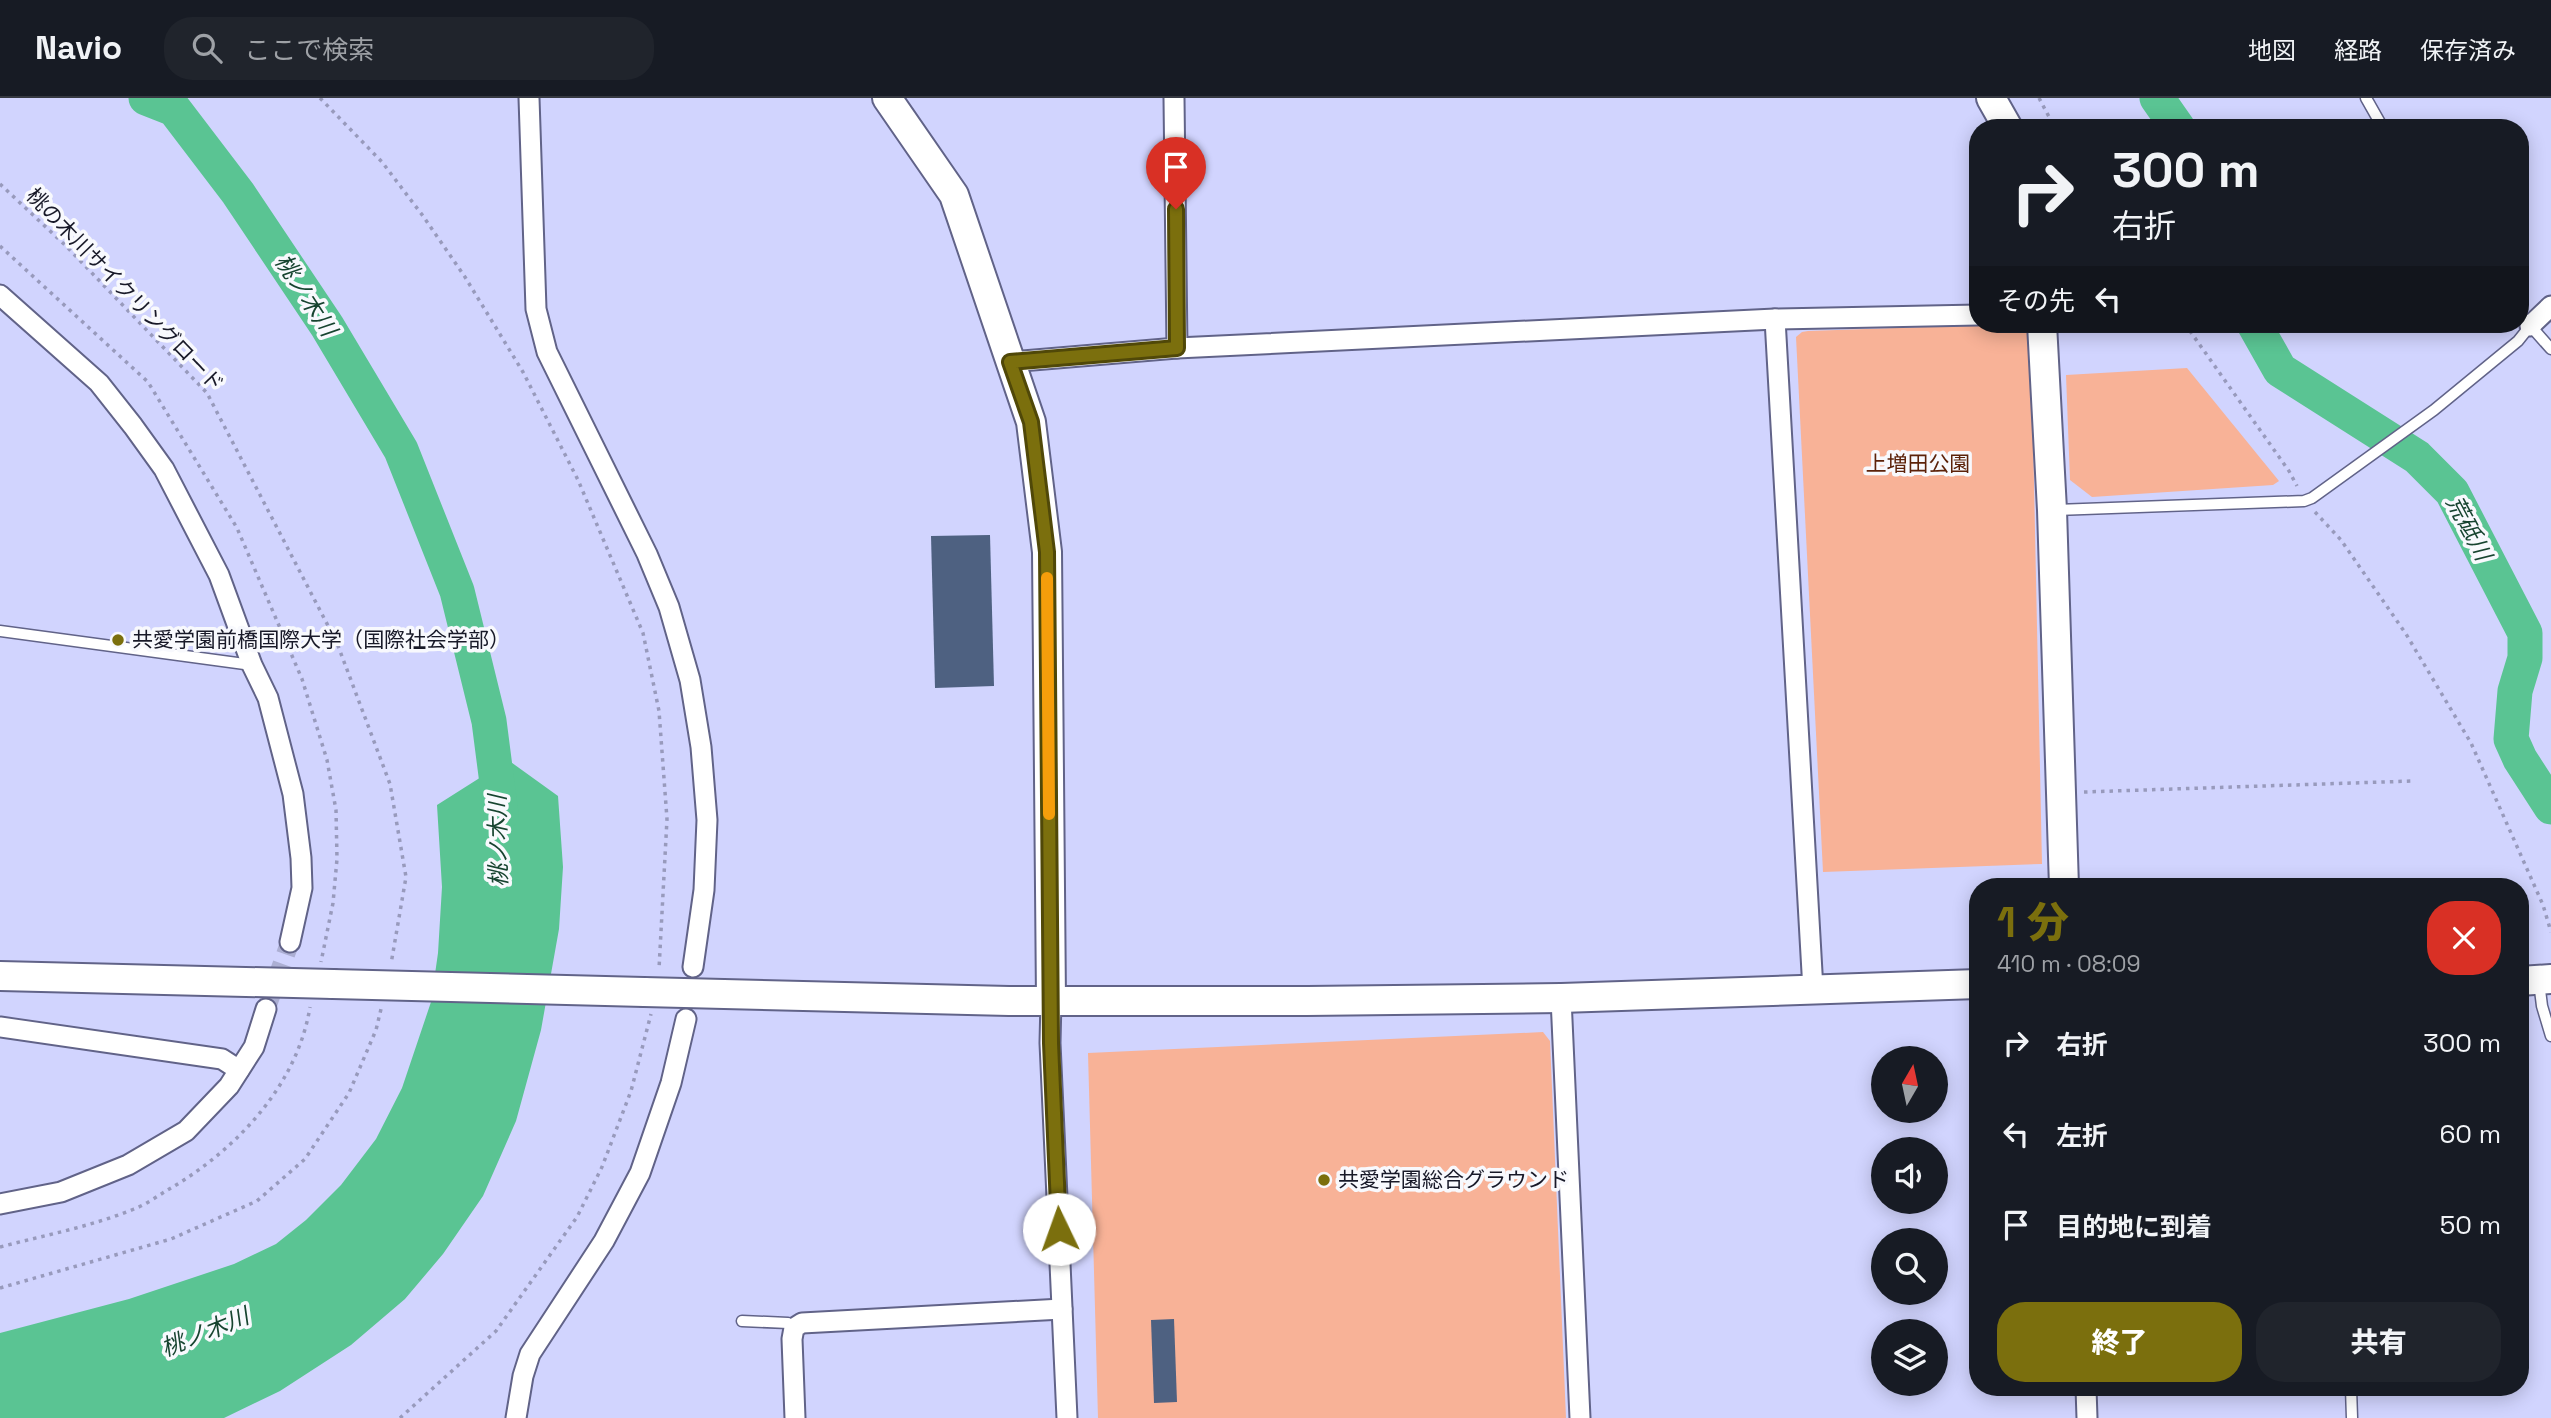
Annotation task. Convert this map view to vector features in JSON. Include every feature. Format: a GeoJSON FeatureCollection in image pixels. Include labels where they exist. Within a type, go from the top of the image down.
{"type":"FeatureCollection","features":[{"type":"Feature","properties":{"kind":"street"},"geometry":{"type":"LineString","coordinates":[[529,98],[535,281],[539,323],[547,352],[647,554],[669,607],[690,680],[701,747],[707,820],[704,890],[693,967]]}},
{"type":"Feature","properties":{"kind":"street"},"geometry":{"type":"LineString","coordinates":[[887,98],[954,195],[1031,422],[1047,552],[1051,1043],[1067,1418]]}},
{"type":"Feature","properties":{"kind":"street"},"geometry":{"type":"LineString","coordinates":[[1174,98],[1177,348]]}},
{"type":"Feature","properties":{"kind":"street"},"geometry":{"type":"LineString","coordinates":[[1991,98],[2002,119]]}},
{"type":"Feature","properties":{"kind":"street"},"geometry":{"type":"LineString","coordinates":[[0,295],[99,383],[164,469],[219,575],[252,665],[268,698],[293,794],[299,834],[302,888],[290,942]]}},
{"type":"Feature","properties":{"kind":"street"},"geometry":{"type":"LineString","coordinates":[[2529,318],[2551,306]]}},
{"type":"Feature","properties":{"kind":"street"},"geometry":{"type":"LineString","coordinates":[[1010,362],[1177,348],[1775,319],[1969,315]]}},
{"type":"Feature","properties":{"kind":"street"},"geometry":{"type":"LineString","coordinates":[[1775,319],[1813,990]]}},
{"type":"Feature","properties":{"kind":"street"},"geometry":{"type":"LineString","coordinates":[[2042,333],[2052,510],[2064,878]]}},
{"type":"Feature","properties":{"kind":"street"},"geometry":{"type":"LineString","coordinates":[[0,976],[1051,1000],[1562,998],[1969,984]]}},
{"type":"Feature","properties":{"kind":"street"},"geometry":{"type":"LineString","coordinates":[[1562,998],[1580,1418]]}},
{"type":"Feature","properties":{"kind":"street"},"geometry":{"type":"LineString","coordinates":[[0,1204],[61,1192],[128,1165],[186,1131],[229,1086],[254,1047],[266,1009]]}},
{"type":"Feature","properties":{"kind":"street"},"geometry":{"type":"LineString","coordinates":[[516,1418],[523,1376],[530,1354],[604,1241],[640,1173],[671,1083],[686,1019]]}},
{"type":"Feature","properties":{"kind":"street"},"geometry":{"type":"LineString","coordinates":[[0,1027],[222,1059],[239,1070]]}},
{"type":"Feature","properties":{"kind":"street"},"geometry":{"type":"LineString","coordinates":[[794,1418],[791,1351],[794,1328],[802,1323],[1062,1309]]}},
{"type":"Feature","properties":{"kind":"street"},"geometry":{"type":"LineString","coordinates":[[2086,1396],[2087,1418]]}},
{"type":"Feature","properties":{"kind":"lane"},"geometry":{"type":"LineString","coordinates":[[2366,98],[2378,119]]}},
{"type":"Feature","properties":{"kind":"lane"},"geometry":{"type":"LineString","coordinates":[[2529,324],[2551,349]]}},
{"type":"Feature","properties":{"kind":"lane"},"geometry":{"type":"LineString","coordinates":[[2052,510],[2308,499],[2434,410],[2518,341],[2521,333]]}},
{"type":"Feature","properties":{"kind":"lane"},"geometry":{"type":"LineString","coordinates":[[0,631],[252,665]]}},
{"type":"Feature","properties":{"kind":"lane"},"geometry":{"type":"LineString","coordinates":[[2537,980],[2551,1036]]}},
{"type":"Feature","properties":{"kind":"lane"},"geometry":{"type":"LineString","coordinates":[[742,1321],[789,1323],[794,1328]]}},
{"type":"Feature","properties":{"kind":"lane"},"geometry":{"type":"LineString","coordinates":[[2351,1396],[2352,1418]]}},
{"type":"Feature","properties":{"kind":"path"},"geometry":{"type":"LineString","coordinates":[[320,98],[382,162],[465,277],[523,372],[578,480],[643,633],[659,711],[667,819],[651,992],[631,1091],[602,1167],[577,1217],[496,1331],[400,1418]]}},
{"type":"Feature","properties":{"kind":"path"},"geometry":{"type":"LineString","coordinates":[[2039,98],[2051,119]]}},
{"type":"Feature","properties":{"kind":"path","name":"桃の木川サイクリングロード"},"geometry":{"type":"LineString","coordinates":[[0,184],[66,246],[207,393],[337,643],[390,784],[406,877],[391,965]]}},
{"type":"Feature","properties":{"kind":"path"},"geometry":{"type":"LineString","coordinates":[[2191,333],[2406,634],[2471,743],[2543,905],[2551,932]]}},
{"type":"Feature","properties":{"kind":"path"},"geometry":{"type":"LineString","coordinates":[[2061,793],[2412,781]]}},
{"type":"Feature","properties":{"kind":"path"},"geometry":{"type":"LineString","coordinates":[[0,1288],[171,1239],[257,1201],[306,1159],[349,1093],[376,1030],[382,1004]]}},
{"type":"Feature","properties":{"kind":"green space","name":"上増田公園"},"geometry":{"type":"Polygon","coordinates":[[[1969,325],[1969,333],[2030,333],[2042,864],[1823,872],[1796,337],[1808,331],[1969,325]]]}},
{"type":"Feature","properties":{"kind":"green space"},"geometry":{"type":"Polygon","coordinates":[[[2187,368],[2279,481],[2273,485],[2092,497],[2070,480],[2066,375],[2187,368]]]}},
{"type":"Feature","properties":{"kind":"green space","name":"共愛学園総合グラウンド"},"geometry":{"type":"Polygon","coordinates":[[[1543,1032],[1550,1041],[1566,1418],[1098,1418],[1088,1053],[1543,1032]]]}},
{"type":"Feature","properties":{"kind":"water"},"geometry":{"type":"Polygon","coordinates":[[[508,760],[558,796],[563,867],[559,929],[541,1030],[516,1121],[483,1196],[443,1254],[405,1299],[351,1345],[280,1391],[224,1418],[0,1418],[0,1333],[129,1299],[234,1264],[276,1244],[306,1220],[341,1185],[376,1139],[402,1088],[431,1002],[438,953],[442,887],[437,805],[508,760]]]}},
{"type":"Feature","properties":{"kind":"building"},"geometry":{"type":"Polygon","coordinates":[[[990,535],[994,686],[935,688],[931,536],[990,535]]]}},
{"type":"Feature","properties":{"kind":"building"},"geometry":{"type":"Polygon","coordinates":[[[1174,1319],[1177,1402],[1154,1403],[1151,1320],[1174,1319]]]}},
{"type":"Feature","properties":{"kind":"waterway","name":"桃ノ木川"},"geometry":{"type":"LineString","coordinates":[[146,98],[174,109],[238,193],[327,326],[401,450],[457,591],[489,721],[501,814]]}},
{"type":"Feature","properties":{"kind":"waterway","name":"荒砥川"},"geometry":{"type":"LineString","coordinates":[[2157,98],[2172,119]]}},
{"type":"Feature","properties":{"kind":"waterway","name":"荒砥川"},"geometry":{"type":"LineString","coordinates":[[2259,333],[2280,370],[2417,457],[2452,492],[2525,633],[2525,658],[2515,691],[2511,739],[2520,759],[2551,807]]}},
{"type":"Feature","properties":{"kind":"tunnel"},"geometry":{"type":"LineString","coordinates":[[266,1009],[290,942]]}},
{"type":"Feature","properties":{"kind":"slow traffic"},"geometry":{"type":"LineString","coordinates":[[1047,578],[1049,814]]}},
{"type":"Feature","properties":{"kind":"place","name":"共愛学園前橋国際大学（国際社会学部）"},"geometry":{"type":"Point","coordinates":[118,640]}},
{"type":"Feature","properties":{"kind":"place","name":"共愛学園総合グラウンド"},"geometry":{"type":"Point","coordinates":[1324,1180]}},
{"type":"Feature","properties":{"kind":"route"},"geometry":{"type":"LineString","coordinates":[[1059,1229],[1051,1043],[1047,552],[1031,422],[1010,362],[1177,348],[1176,209]]}}]}
